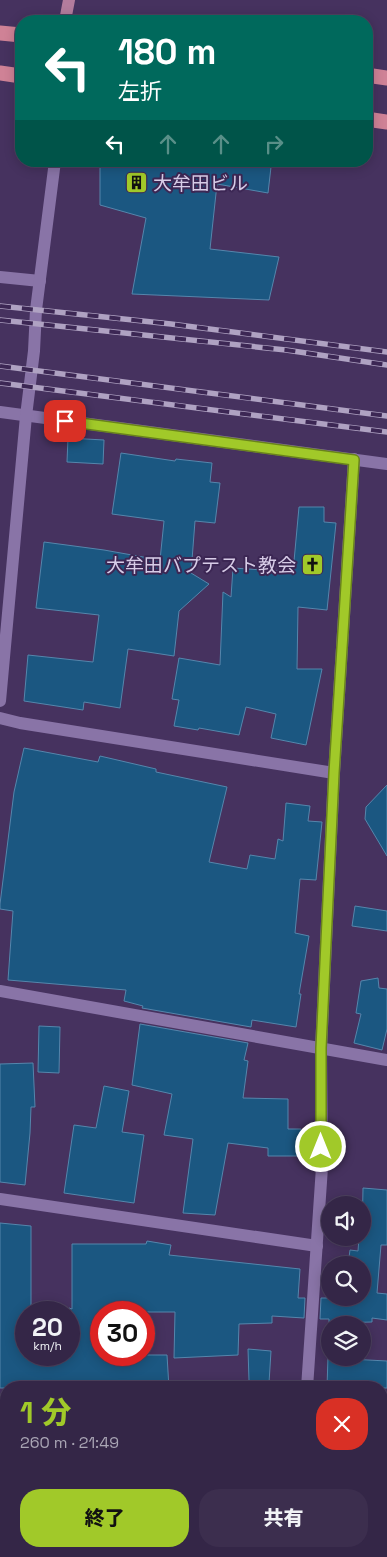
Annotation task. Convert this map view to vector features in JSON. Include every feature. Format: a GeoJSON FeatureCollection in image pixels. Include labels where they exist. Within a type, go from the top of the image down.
{"type":"FeatureCollection","features":[{"type":"Feature","properties":{"kind":"highway"},"geometry":{"type":"LineString","coordinates":[[0,33],[15,34]]}},
{"type":"Feature","properties":{"kind":"highway"},"geometry":{"type":"LineString","coordinates":[[0,73],[15,75]]}},
{"type":"Feature","properties":{"kind":"highway"},"geometry":{"type":"LineString","coordinates":[[373,76],[387,78]]}},
{"type":"Feature","properties":{"kind":"highway"},"geometry":{"type":"LineString","coordinates":[[373,120],[387,122]]}},
{"type":"Feature","properties":{"kind":"main road"},"geometry":{"type":"LineString","coordinates":[[66,15],[69,0]]}},
{"type":"Feature","properties":{"kind":"street"},"geometry":{"type":"LineString","coordinates":[[0,701],[26,416],[33,364],[36,310],[53,167]]}},
{"type":"Feature","properties":{"kind":"street"},"geometry":{"type":"LineString","coordinates":[[0,277],[40,281]]}},
{"type":"Feature","properties":{"kind":"street"},"geometry":{"type":"LineString","coordinates":[[0,412],[387,464]]}},
{"type":"Feature","properties":{"kind":"street"},"geometry":{"type":"LineString","coordinates":[[307,1381],[322,1167],[321,1048],[334,773],[354,460]]}},
{"type":"Feature","properties":{"kind":"street"},"geometry":{"type":"LineString","coordinates":[[0,718],[20,723],[334,773]]}},
{"type":"Feature","properties":{"kind":"street"},"geometry":{"type":"LineString","coordinates":[[0,992],[387,1060]]}},
{"type":"Feature","properties":{"kind":"street"},"geometry":{"type":"LineString","coordinates":[[0,1199],[317,1246]]}},
{"type":"Feature","properties":{"kind":"building"},"geometry":{"type":"Polygon","coordinates":[[[100,167],[271,167],[268,193],[217,184],[210,249],[279,257],[269,300],[132,294],[146,218],[100,205],[100,167]]]}},
{"type":"Feature","properties":{"kind":"building"},"geometry":{"type":"Polygon","coordinates":[[[68,438],[104,440],[103,464],[67,462],[68,438]]]}},
{"type":"Feature","properties":{"kind":"building"},"geometry":{"type":"Polygon","coordinates":[[[121,453],[175,461],[176,459],[212,463],[210,482],[220,483],[215,523],[195,521],[191,573],[209,584],[179,611],[174,656],[128,649],[120,708],[84,702],[83,710],[24,701],[28,655],[93,662],[99,615],[36,608],[44,542],[160,560],[164,521],[112,514],[121,453]]]}},
{"type":"Feature","properties":{"kind":"building"},"geometry":{"type":"Polygon","coordinates":[[[299,507],[324,507],[324,522],[336,523],[327,610],[298,607],[297,669],[322,669],[306,745],[271,738],[276,714],[246,707],[239,735],[174,726],[179,700],[172,699],[179,658],[220,665],[223,592],[231,597],[233,568],[293,572],[299,507]]]}},
{"type":"Feature","properties":{"kind":"building"},"geometry":{"type":"Polygon","coordinates":[[[24,748],[98,762],[100,756],[156,769],[156,772],[227,787],[209,862],[247,869],[250,855],[275,859],[278,839],[283,841],[286,803],[310,806],[308,821],[322,822],[316,880],[300,879],[295,933],[309,936],[299,994],[301,994],[296,1027],[252,1020],[251,1027],[142,1008],[143,1006],[124,1001],[126,990],[8,980],[13,911],[0,909],[0,904],[14,792],[24,748]]]}},
{"type":"Feature","properties":{"kind":"building"},"geometry":{"type":"Polygon","coordinates":[[[387,785],[387,856],[365,819],[366,807],[387,785]]]}},
{"type":"Feature","properties":{"kind":"building"},"geometry":{"type":"Polygon","coordinates":[[[355,906],[387,911],[387,931],[352,926],[355,906]]]}},
{"type":"Feature","properties":{"kind":"building"},"geometry":{"type":"Polygon","coordinates":[[[378,978],[379,988],[387,989],[387,1029],[382,1050],[354,1043],[361,1014],[356,1013],[361,981],[378,978]]]}},
{"type":"Feature","properties":{"kind":"building"},"geometry":{"type":"Polygon","coordinates":[[[140,1024],[248,1043],[244,1060],[248,1061],[243,1098],[288,1099],[288,1129],[301,1129],[301,1156],[268,1156],[268,1148],[228,1143],[215,1215],[183,1213],[193,1139],[164,1135],[172,1094],[132,1085],[140,1024]]]}},
{"type":"Feature","properties":{"kind":"building"},"geometry":{"type":"Polygon","coordinates":[[[39,1026],[60,1027],[59,1073],[38,1072],[39,1026]]]}},
{"type":"Feature","properties":{"kind":"building"},"geometry":{"type":"Polygon","coordinates":[[[33,1063],[35,1107],[31,1107],[25,1185],[0,1182],[0,1064],[33,1063]]]}},
{"type":"Feature","properties":{"kind":"building"},"geometry":{"type":"Polygon","coordinates":[[[104,1086],[129,1091],[122,1132],[144,1135],[134,1203],[64,1193],[74,1125],[96,1128],[104,1086]]]}},
{"type":"Feature","properties":{"kind":"building"},"geometry":{"type":"Polygon","coordinates":[[[363,1188],[387,1190],[387,1245],[381,1245],[377,1293],[387,1294],[387,1320],[372,1318],[371,1322],[371,1316],[321,1316],[320,1319],[321,1298],[321,1306],[371,1306],[371,1256],[349,1256],[350,1250],[358,1251],[358,1246],[371,1246],[371,1196],[363,1196],[363,1188]]]}},
{"type":"Feature","properties":{"kind":"building"},"geometry":{"type":"Polygon","coordinates":[[[0,1223],[31,1226],[31,1301],[15,1301],[15,1366],[80,1366],[80,1301],[72,1301],[72,1244],[146,1244],[147,1241],[171,1245],[169,1255],[300,1269],[298,1298],[305,1298],[304,1318],[272,1316],[272,1323],[239,1324],[238,1355],[174,1358],[175,1312],[155,1312],[155,1301],[90,1301],[90,1366],[155,1366],[155,1355],[167,1355],[169,1381],[0,1381],[0,1223]]]}},
{"type":"Feature","properties":{"kind":"building"},"geometry":{"type":"Polygon","coordinates":[[[248,1349],[271,1351],[269,1381],[249,1381],[248,1349]]]}},
{"type":"Feature","properties":{"kind":"building"},"geometry":{"type":"Polygon","coordinates":[[[371,1360],[387,1361],[387,1381],[327,1381],[328,1366],[371,1366],[371,1360]]]}},
{"type":"Feature","properties":{"kind":"railway"},"geometry":{"type":"LineString","coordinates":[[0,306],[171,324],[387,352]]}},
{"type":"Feature","properties":{"kind":"railway"},"geometry":{"type":"LineString","coordinates":[[0,320],[286,350],[387,365]]}},
{"type":"Feature","properties":{"kind":"railway"},"geometry":{"type":"LineString","coordinates":[[0,366],[387,416]]}},
{"type":"Feature","properties":{"kind":"railway"},"geometry":{"type":"LineString","coordinates":[[0,383],[387,432]]}},
{"type":"Feature","properties":{"kind":"place","name":"大牟田ビル"},"geometry":{"type":"Point","coordinates":[137,183]}},
{"type":"Feature","properties":{"kind":"place","name":"大牟田バプテスト教会"},"geometry":{"type":"Point","coordinates":[312,565]}},
{"type":"Feature","properties":{"kind":"route"},"geometry":{"type":"LineString","coordinates":[[65,421],[354,460],[334,773],[321,1048],[321,1147]]}}]}
